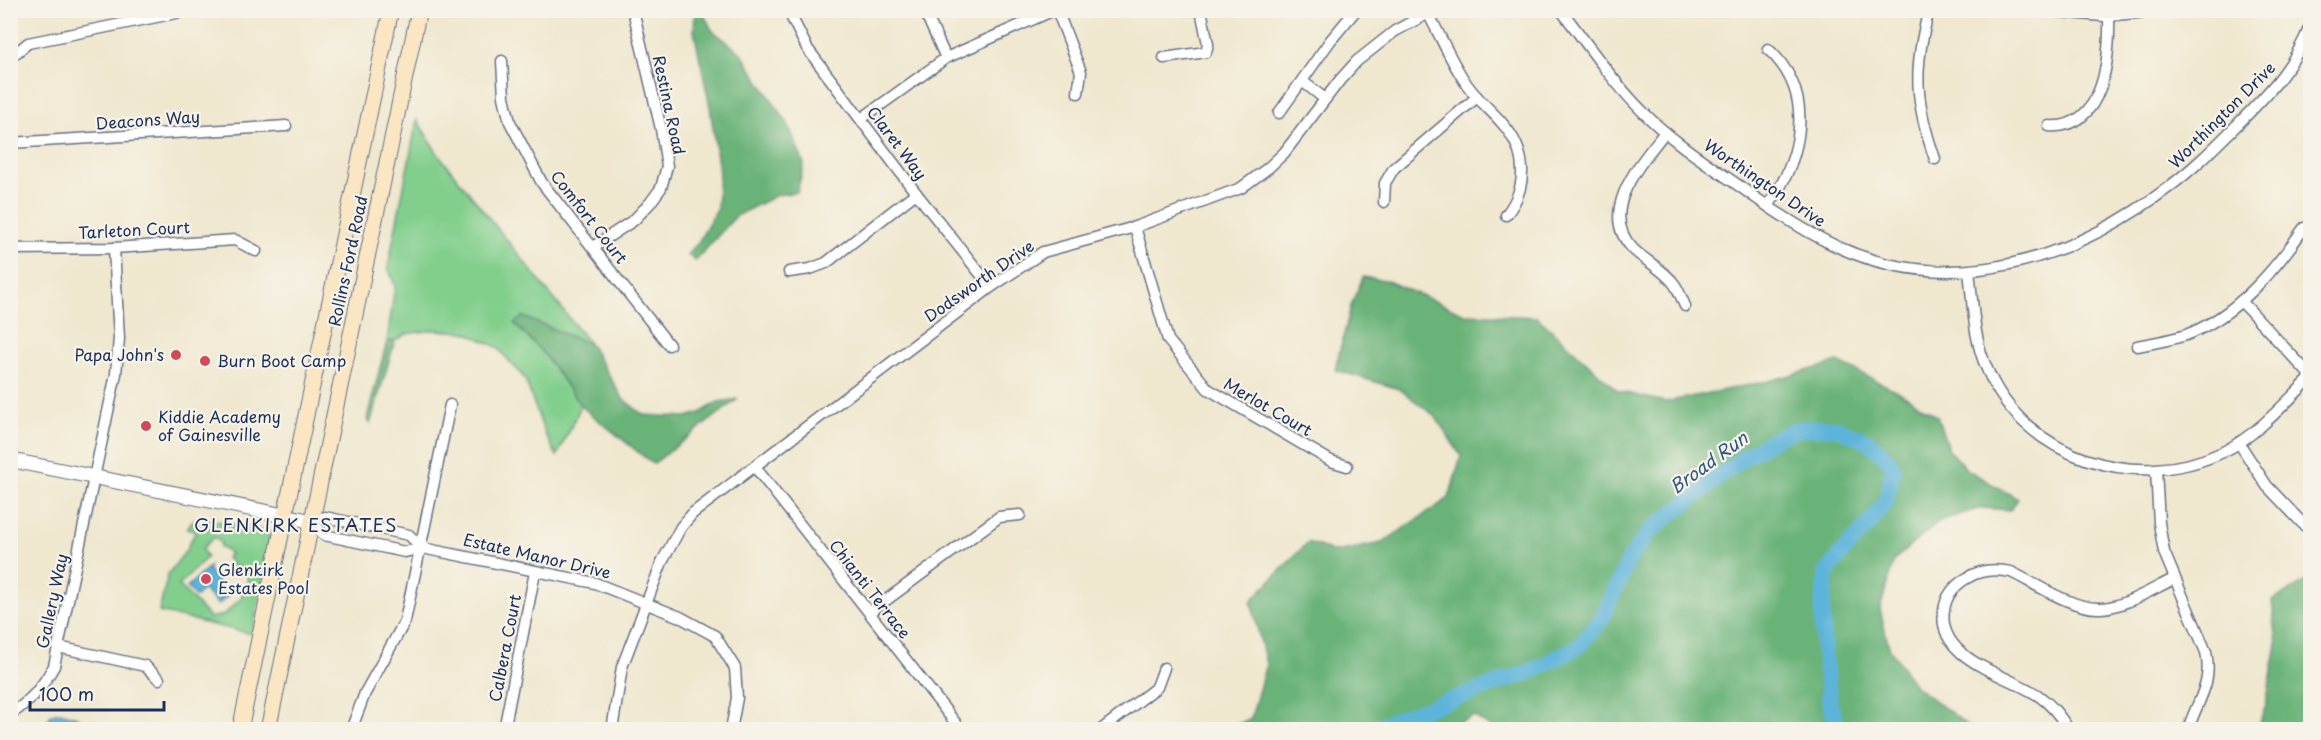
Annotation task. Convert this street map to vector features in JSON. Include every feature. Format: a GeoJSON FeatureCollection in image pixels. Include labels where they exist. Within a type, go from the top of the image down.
{"type":"FeatureCollection","features":[{"type":"Feature","properties":{"kind":"main road","name":"Rollins Ford Road"},"geometry":{"type":"LineString","coordinates":[[240,729],[392,10]]}},
{"type":"Feature","properties":{"kind":"main road","name":"Rollins Ford Road"},"geometry":{"type":"LineString","coordinates":[[267,729],[419,10]]}},
{"type":"Feature","properties":{"kind":"street"},"geometry":{"type":"LineString","coordinates":[[10,58],[28,43],[191,10]]}},
{"type":"Feature","properties":{"kind":"street","name":"Restina Road"},"geometry":{"type":"LineString","coordinates":[[593,247],[634,220],[650,203],[661,188],[667,166],[661,129],[633,10]]}},
{"type":"Feature","properties":{"kind":"street","name":"Claret Way"},"geometry":{"type":"LineString","coordinates":[[788,10],[807,48],[916,194],[991,287]]}},
{"type":"Feature","properties":{"kind":"street"},"geometry":{"type":"LineString","coordinates":[[924,10],[946,58]]}},
{"type":"Feature","properties":{"kind":"street"},"geometry":{"type":"LineString","coordinates":[[861,119],[946,58],[1055,10],[1081,72],[1078,93]]}},
{"type":"Feature","properties":{"kind":"street"},"geometry":{"type":"LineString","coordinates":[[1164,58],[1206,52],[1209,44],[1201,10]]}},
{"type":"Feature","properties":{"kind":"street"},"geometry":{"type":"LineString","coordinates":[[1279,113],[1330,41],[1356,10]]}},
{"type":"Feature","properties":{"kind":"street","name":"Worthington Drive"},"geometry":{"type":"LineString","coordinates":[[1561,10],[1626,94],[1665,132],[1767,206],[1813,235],[1872,260],[1926,269],[1969,271],[2008,266],[2058,250],[2111,226],[2134,212],[2204,158],[2278,84],[2306,50],[2310,26]]}},
{"type":"Feature","properties":{"kind":"street"},"geometry":{"type":"LineString","coordinates":[[1929,10],[1920,46],[1917,76],[1921,113],[1935,159]]}},
{"type":"Feature","properties":{"kind":"street"},"geometry":{"type":"LineString","coordinates":[[2038,10],[2109,16],[2171,10]]}},
{"type":"Feature","properties":{"kind":"street"},"geometry":{"type":"LineString","coordinates":[[1431,12],[1458,71],[1477,98],[1510,133],[1521,158],[1523,181],[1519,194],[1506,215]]}},
{"type":"Feature","properties":{"kind":"street","name":"Dodsworth Drive"},"geometry":{"type":"LineString","coordinates":[[612,729],[622,667],[648,604],[662,562],[681,527],[693,513],[991,287],[1043,252],[1135,227],[1225,195],[1258,176],[1284,153],[1346,74],[1375,45],[1395,31],[1431,12]]}},
{"type":"Feature","properties":{"kind":"street"},"geometry":{"type":"LineString","coordinates":[[2049,126],[2058,127],[2074,121],[2086,110],[2098,92],[2105,77],[2108,60],[2109,16]]}},
{"type":"Feature","properties":{"kind":"street"},"geometry":{"type":"LineString","coordinates":[[1767,206],[1778,192],[1791,166],[1799,136],[1800,121],[1798,103],[1789,78],[1782,65],[1768,49]]}},
{"type":"Feature","properties":{"kind":"street","name":"Comfort Court"},"geometry":{"type":"LineString","coordinates":[[502,60],[504,97],[510,122],[542,183],[669,345]]}},
{"type":"Feature","properties":{"kind":"street"},"geometry":{"type":"LineString","coordinates":[[1302,81],[1325,99]]}},
{"type":"Feature","properties":{"kind":"street"},"geometry":{"type":"LineString","coordinates":[[1384,202],[1385,183],[1394,168],[1477,98]]}},
{"type":"Feature","properties":{"kind":"street","name":"Deacons Way"},"geometry":{"type":"LineString","coordinates":[[10,143],[286,126]]}},
{"type":"Feature","properties":{"kind":"street"},"geometry":{"type":"LineString","coordinates":[[1665,132],[1627,185],[1620,211],[1620,221],[1627,242],[1674,284],[1685,306]]}},
{"type":"Feature","properties":{"kind":"street"},"geometry":{"type":"LineString","coordinates":[[789,272],[810,269],[826,262],[916,194]]}},
{"type":"Feature","properties":{"kind":"street","name":"Merlot Court"},"geometry":{"type":"LineString","coordinates":[[1135,227],[1168,340],[1208,389],[1331,461],[1347,466]]}},
{"type":"Feature","properties":{"kind":"street"},"geometry":{"type":"LineString","coordinates":[[2137,346],[2187,334],[2205,327],[2241,301],[2277,264],[2304,228]]}},
{"type":"Feature","properties":{"kind":"street","name":"Tarleton Court"},"geometry":{"type":"LineString","coordinates":[[10,249],[114,248],[235,240],[256,251]]}},
{"type":"Feature","properties":{"kind":"street","name":"Gallery Way"},"geometry":{"type":"LineString","coordinates":[[10,715],[28,703],[42,688],[54,666],[116,374],[119,338],[114,248]]}},
{"type":"Feature","properties":{"kind":"street"},"geometry":{"type":"LineString","coordinates":[[1969,271],[1980,352],[1995,386],[2015,412],[2046,439],[2078,457],[2110,466],[2156,470],[2194,463],[2239,443],[2262,425],[2310,377],[2241,301]]}},
{"type":"Feature","properties":{"kind":"street"},"geometry":{"type":"LineString","coordinates":[[351,729],[365,693],[405,621],[450,405]]}},
{"type":"Feature","properties":{"kind":"street"},"geometry":{"type":"LineString","coordinates":[[2239,443],[2267,486],[2305,526]]}},
{"type":"Feature","properties":{"kind":"street","name":"Estate Manor Drive"},"geometry":{"type":"LineString","coordinates":[[10,460],[311,521],[326,517],[409,535],[422,548]]}},
{"type":"Feature","properties":{"kind":"street","name":"Chianti Terrace"},"geometry":{"type":"LineString","coordinates":[[755,467],[961,729]]}},
{"type":"Feature","properties":{"kind":"street"},"geometry":{"type":"LineString","coordinates":[[2156,470],[2161,538],[2174,579],[2206,652],[2208,663],[2206,687],[2188,729]]}},
{"type":"Feature","properties":{"kind":"street"},"geometry":{"type":"LineString","coordinates":[[870,612],[999,517],[1020,515]]}},
{"type":"Feature","properties":{"kind":"street","name":"Estate Manor Drive"},"geometry":{"type":"LineString","coordinates":[[311,521],[324,535],[405,552],[422,548],[595,583],[680,617],[715,636],[735,668],[737,698],[730,729]]}},
{"type":"Feature","properties":{"kind":"street"},"geometry":{"type":"LineString","coordinates":[[2069,729],[2039,696],[1967,658],[1952,644],[1946,633],[1943,615],[1945,605],[1953,590],[1970,576],[1988,570],[2001,570],[2011,572],[2078,605],[2102,608],[2117,605],[2174,579]]}},
{"type":"Feature","properties":{"kind":"street","name":"Calbera Court"},"geometry":{"type":"LineString","coordinates":[[504,729],[535,572]]}},
{"type":"Feature","properties":{"kind":"street"},"geometry":{"type":"LineString","coordinates":[[58,647],[145,666],[159,679]]}},
{"type":"Feature","properties":{"kind":"street"},"geometry":{"type":"LineString","coordinates":[[1101,729],[1156,687],[1164,668]]}},
{"type":"Feature","properties":{"kind":"green space"},"geometry":{"type":"Polygon","coordinates":[[[695,11],[702,11],[712,30],[741,53],[788,124],[804,164],[797,192],[777,195],[736,216],[695,261],[688,254],[697,244],[717,209],[719,172],[710,107],[694,31],[695,11]]]}},
{"type":"Feature","properties":{"kind":"green space"},"geometry":{"type":"Polygon","coordinates":[[[417,120],[438,154],[590,344],[523,317],[524,333],[544,354],[581,406],[557,456],[545,434],[525,379],[497,347],[465,332],[434,330],[406,334],[395,341],[387,341],[395,286],[388,267],[417,120]]]}},
{"type":"Feature","properties":{"kind":"green space"},"geometry":{"type":"Polygon","coordinates":[[[1363,277],[1385,280],[1465,314],[1537,317],[1618,391],[1665,402],[1769,381],[1838,362],[1899,392],[1937,416],[1948,448],[1966,469],[2018,499],[2010,510],[1982,508],[1939,521],[1894,560],[1880,609],[1889,647],[1915,686],[1973,729],[1494,730],[1474,716],[1443,729],[1229,729],[1251,718],[1266,664],[1251,601],[1308,542],[1335,552],[1382,543],[1449,498],[1461,456],[1435,416],[1399,389],[1335,370],[1351,306],[1363,277]]]}},
{"type":"Feature","properties":{"kind":"green space"},"geometry":{"type":"Polygon","coordinates":[[[523,317],[590,344],[623,399],[644,415],[686,417],[700,413],[718,402],[738,399],[653,464],[581,406],[544,354],[514,323],[523,317]]]}},
{"type":"Feature","properties":{"kind":"green space"},"geometry":{"type":"Polygon","coordinates":[[[387,341],[395,341],[370,424],[367,418],[387,341]]]}},
{"type":"Feature","properties":{"kind":"green space"},"geometry":{"type":"Polygon","coordinates":[[[199,517],[260,530],[270,537],[271,546],[252,634],[159,612],[168,574],[185,552],[196,531],[187,529],[192,521],[199,517]],[[213,538],[202,549],[207,557],[179,585],[210,618],[224,615],[242,597],[248,579],[246,572],[229,566],[232,563],[227,558],[230,554],[224,548],[222,549],[221,543],[213,538]]]}},
{"type":"Feature","properties":{"kind":"green space"},"geometry":{"type":"Polygon","coordinates":[[[2310,579],[2310,729],[2258,729],[2266,704],[2277,644],[2272,601],[2310,579]]]}},
{"type":"Feature","properties":{"kind":"water","name":"Glenkirk Estates Pool"},"geometry":{"type":"Polygon","coordinates":[[[209,567],[209,571],[230,593],[218,605],[203,589],[196,597],[187,587],[209,567]]]}},
{"type":"Feature","properties":{"kind":"water"},"geometry":{"type":"Polygon","coordinates":[[[60,712],[77,717],[96,729],[57,729],[48,719],[52,714],[60,712]]]}},
{"type":"Feature","properties":{"kind":"waterway","name":"Broad Run"},"geometry":{"type":"LineString","coordinates":[[1367,730],[1532,671],[1579,646],[1601,620],[1629,559],[1649,532],[1746,456],[1778,437],[1798,429],[1818,428],[1837,428],[1869,442],[1889,460],[1893,469],[1886,501],[1868,526],[1827,572],[1822,607],[1823,644],[1830,704],[1838,730]]}},
{"type":"Feature","properties":{"kind":"waterway","name":"Broad Run"},"geometry":{"type":"LineString","coordinates":[[2304,730],[2310,717]]}},
{"type":"Feature","properties":{"kind":"place","name":"Papa John's"},"geometry":{"type":"Point","coordinates":[176,355]}},
{"type":"Feature","properties":{"kind":"place","name":"Burn Boot Camp"},"geometry":{"type":"Point","coordinates":[205,361]}},
{"type":"Feature","properties":{"kind":"place","name":"Kiddie Academy of Gainesville"},"geometry":{"type":"Point","coordinates":[146,426]}},
{"type":"Feature","properties":{"kind":"place","name":"Glenkirk Estates Pool"},"geometry":{"type":"Point","coordinates":[206,579]}},
{"type":"Feature","properties":{"kind":"district","name":"GLENKIRK ESTATES"},"geometry":{"type":"Point","coordinates":[296,526]}}]}
